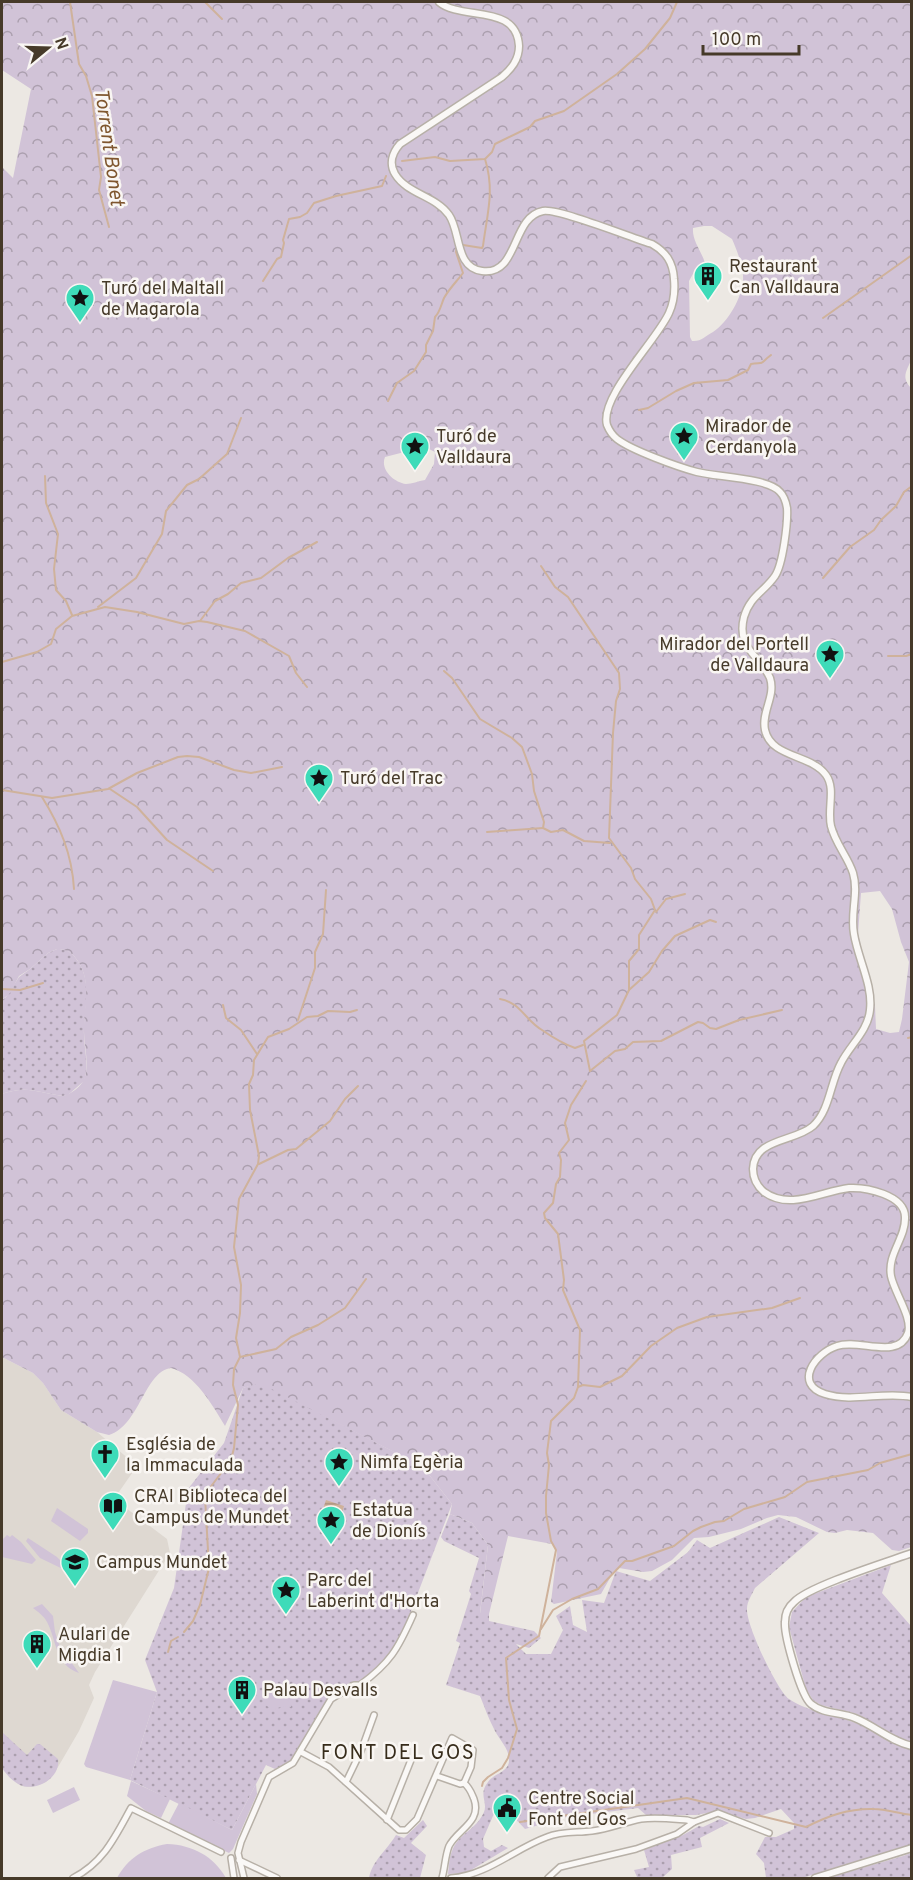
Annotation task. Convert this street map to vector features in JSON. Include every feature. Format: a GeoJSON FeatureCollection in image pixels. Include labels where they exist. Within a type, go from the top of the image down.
{"type":"FeatureCollection","features":[{"type":"Feature","properties":{"kind":"street"},"geometry":{"type":"LineString","coordinates":[[439,2],[451,9],[498,17],[505,21],[512,26],[517,35],[518,57],[512,67],[501,77],[400,144],[392,159],[392,168],[397,176],[404,184],[447,212],[455,226],[464,259],[471,267],[478,270],[500,267],[509,255],[526,221],[532,215],[545,210],[652,244],[662,250],[671,263],[674,273],[672,306],[661,327],[610,401],[606,417],[609,430],[620,441],[664,461],[698,472],[768,484],[776,488],[785,499],[786,519],[778,570],[750,603],[744,619],[743,634],[749,652],[771,682],[771,695],[764,723],[769,739],[778,748],[821,770],[829,781],[831,826],[851,868],[855,882],[854,935],[869,993],[870,1009],[865,1027],[840,1064],[824,1110],[817,1121],[799,1134],[765,1147],[756,1158],[753,1172],[758,1185],[765,1192],[784,1198],[802,1199],[842,1189],[858,1188],[889,1197],[899,1203],[905,1212],[906,1219],[890,1269],[909,1328],[904,1340],[890,1348],[854,1343],[834,1347],[819,1357],[811,1367],[809,1375],[813,1388],[833,1396],[854,1398],[897,1395],[912,1397]]}},
{"type":"Feature","properties":{"kind":"street"},"geometry":{"type":"LineString","coordinates":[[912,1553],[806,1593],[790,1607],[784,1623],[801,1687],[809,1702],[820,1709],[858,1719],[894,1740],[912,1746]]}},
{"type":"Feature","properties":{"kind":"street"},"geometry":{"type":"LineString","coordinates":[[244,1878],[239,1860],[241,1842],[269,1777],[293,1763],[331,1699],[354,1685],[360,1685],[390,1660],[413,1615]]}},
{"type":"Feature","properties":{"kind":"street"},"geometry":{"type":"LineString","coordinates":[[346,1782],[361,1751],[374,1715]]}},
{"type":"Feature","properties":{"kind":"street"},"geometry":{"type":"LineString","coordinates":[[301,1752],[329,1767],[399,1830],[406,1830],[417,1819],[452,1738],[473,1750],[471,1767],[464,1783]]}},
{"type":"Feature","properties":{"kind":"street"},"geometry":{"type":"LineString","coordinates":[[387,1820],[411,1760]]}},
{"type":"Feature","properties":{"kind":"street"},"geometry":{"type":"LineString","coordinates":[[437,1776],[460,1784],[464,1783],[469,1787],[475,1802],[475,1814],[469,1825],[451,1844],[442,1878]]}},
{"type":"Feature","properties":{"kind":"street"},"geometry":{"type":"LineString","coordinates":[[73,1878],[84,1873],[103,1856],[131,1808],[221,1852]]}},
{"type":"Feature","properties":{"kind":"street"},"geometry":{"type":"LineString","coordinates":[[548,1878],[560,1867],[636,1849],[677,1834],[694,1822],[718,1813],[769,1833]]}},
{"type":"Feature","properties":{"kind":"street"},"geometry":{"type":"LineString","coordinates":[[451,1878],[476,1874],[516,1851],[555,1834],[603,1830],[643,1819],[694,1822]]}},
{"type":"Feature","properties":{"kind":"street"},"geometry":{"type":"LineString","coordinates":[[815,1878],[912,1848]]}},
{"type":"Feature","properties":{"kind":"street"},"geometry":{"type":"LineString","coordinates":[[231,1858],[234,1878]]}},
{"type":"Feature","properties":{"kind":"street"},"geometry":{"type":"LineString","coordinates":[[239,1860],[277,1878]]}},
{"type":"Feature","properties":{"kind":"shaded area","name":"Campus Mundet"},"geometry":{"type":"Polygon","coordinates":[[[2,1357],[33,1373],[43,1383],[61,1410],[97,1432],[137,1466],[114,1499],[167,1539],[170,1553],[95,1672],[89,1685],[94,1698],[79,1731],[58,1767],[46,1782],[32,1787],[21,1786],[2,1768],[2,1357]]]}},
{"type":"Feature","properties":{"kind":"shaded area"},"geometry":{"type":"Polygon","coordinates":[[[326,1500],[344,1506],[339,1524],[320,1518],[326,1500]]]}},
{"type":"Feature","properties":{"kind":"green space"},"geometry":{"type":"Polygon","coordinates":[[[2,2],[911,2],[912,358],[905,377],[912,389],[911,1547],[899,1551],[892,1550],[873,1533],[847,1530],[827,1532],[796,1517],[778,1515],[741,1529],[709,1537],[694,1538],[672,1560],[652,1571],[643,1572],[619,1568],[614,1571],[601,1594],[554,1604],[551,1602],[557,1552],[552,1544],[508,1536],[489,1614],[480,1614],[488,1545],[472,1523],[450,1514],[452,1504],[423,1467],[260,1383],[243,1388],[225,1426],[209,1400],[195,1384],[180,1371],[171,1368],[154,1379],[128,1421],[119,1429],[109,1435],[97,1432],[61,1410],[43,1383],[33,1373],[2,1357],[2,1094],[26,1090],[66,1095],[83,1082],[87,1062],[84,1032],[86,983],[80,965],[70,953],[57,949],[48,953],[19,976],[10,993],[2,1000],[2,167],[13,178],[31,89],[2,70],[2,2]],[[712,226],[693,228],[695,241],[705,263],[694,272],[689,281],[692,341],[698,341],[719,328],[737,302],[743,280],[741,265],[732,239],[712,226]],[[420,448],[385,457],[384,466],[389,474],[397,481],[408,484],[425,480],[434,464],[435,452],[427,448],[420,448]],[[880,891],[861,893],[858,934],[875,1006],[876,1029],[890,1033],[899,1032],[909,962],[892,909],[880,891]]]}},
{"type":"Feature","properties":{"kind":"green space"},"geometry":{"type":"Polygon","coordinates":[[[57,949],[67,951],[74,956],[80,964],[86,982],[84,1036],[86,1075],[84,1081],[68,1095],[63,1096],[33,1090],[2,1094],[2,1000],[19,977],[48,953],[57,949]]]}},
{"type":"Feature","properties":{"kind":"green space","name":"Parc del Laberint d'Horta"},"geometry":{"type":"Polygon","coordinates":[[[260,1382],[423,1467],[452,1504],[398,1645],[365,1678],[327,1701],[292,1761],[275,1769],[266,1765],[232,1830],[130,1780],[157,1692],[145,1660],[174,1588],[188,1489],[224,1443],[243,1388],[260,1382]]]}},
{"type":"Feature","properties":{"kind":"green space"},"geometry":{"type":"Polygon","coordinates":[[[57,1508],[88,1529],[88,1533],[80,1541],[51,1521],[57,1508]]]}},
{"type":"Feature","properties":{"kind":"green space"},"geometry":{"type":"Polygon","coordinates":[[[450,1514],[472,1523],[488,1545],[480,1613],[489,1614],[489,1621],[534,1631],[541,1638],[529,1648],[516,1644],[526,1654],[551,1654],[563,1630],[556,1616],[570,1606],[573,1625],[587,1632],[582,1600],[604,1603],[616,1571],[650,1581],[688,1552],[697,1540],[710,1548],[779,1517],[819,1533],[755,1588],[747,1609],[751,1629],[770,1671],[789,1699],[797,1704],[858,1724],[911,1750],[911,1845],[802,1878],[766,1878],[764,1863],[756,1854],[765,1837],[776,1837],[794,1829],[794,1823],[781,1809],[746,1819],[718,1811],[696,1815],[646,1815],[638,1808],[567,1817],[525,1829],[499,1802],[483,1839],[484,1847],[491,1851],[502,1845],[508,1848],[466,1873],[448,1874],[450,1857],[455,1845],[477,1823],[484,1812],[485,1786],[509,1763],[507,1752],[480,1696],[446,1685],[460,1643],[456,1641],[471,1594],[469,1591],[479,1558],[444,1541],[441,1537],[450,1514]]]}},
{"type":"Feature","properties":{"kind":"green space"},"geometry":{"type":"Polygon","coordinates":[[[7,1535],[10,1537],[12,1535],[21,1542],[36,1560],[32,1564],[2,1557],[2,1540],[7,1535]]]}},
{"type":"Feature","properties":{"kind":"green space"},"geometry":{"type":"Polygon","coordinates":[[[28,1538],[57,1557],[69,1569],[67,1571],[40,1558],[26,1541],[28,1538]]]}},
{"type":"Feature","properties":{"kind":"green space"},"geometry":{"type":"Polygon","coordinates":[[[891,1565],[882,1593],[911,1626],[911,1742],[894,1736],[857,1714],[821,1705],[813,1700],[806,1689],[789,1627],[792,1612],[806,1597],[891,1565]]]}},
{"type":"Feature","properties":{"kind":"green space"},"geometry":{"type":"Polygon","coordinates":[[[42,1604],[53,1616],[60,1647],[79,1673],[65,1664],[47,1622],[33,1608],[42,1604]]]}},
{"type":"Feature","properties":{"kind":"green space"},"geometry":{"type":"Polygon","coordinates":[[[113,1680],[157,1692],[130,1780],[86,1767],[84,1764],[113,1680]]]}},
{"type":"Feature","properties":{"kind":"green space"},"geometry":{"type":"Polygon","coordinates":[[[282,1692],[291,1707],[283,1706],[273,1710],[264,1704],[263,1699],[268,1694],[282,1692]]]}},
{"type":"Feature","properties":{"kind":"green space"},"geometry":{"type":"Polygon","coordinates":[[[2,1732],[27,1755],[37,1744],[40,1744],[58,1759],[56,1772],[52,1777],[40,1785],[26,1787],[7,1775],[2,1768],[2,1732]]]}},
{"type":"Feature","properties":{"kind":"green space"},"geometry":{"type":"Polygon","coordinates":[[[131,1781],[170,1799],[161,1818],[146,1811],[127,1796],[131,1781]]]}},
{"type":"Feature","properties":{"kind":"green space"},"geometry":{"type":"Polygon","coordinates":[[[256,1784],[257,1794],[233,1849],[229,1853],[168,1824],[179,1803],[232,1830],[256,1784]]]}},
{"type":"Feature","properties":{"kind":"green space"},"geometry":{"type":"Polygon","coordinates":[[[74,1787],[80,1800],[53,1813],[47,1800],[74,1787]]]}},
{"type":"Feature","properties":{"kind":"green space"},"geometry":{"type":"Polygon","coordinates":[[[720,1819],[729,1823],[700,1838],[702,1847],[671,1855],[672,1869],[662,1878],[633,1878],[637,1877],[634,1870],[649,1867],[644,1850],[720,1819]]]}},
{"type":"Feature","properties":{"kind":"green space"},"geometry":{"type":"Polygon","coordinates":[[[423,1820],[427,1826],[411,1843],[426,1855],[420,1878],[369,1878],[376,1861],[396,1835],[404,1838],[423,1820]]]}},
{"type":"Feature","properties":{"kind":"green space"},"geometry":{"type":"Polygon","coordinates":[[[167,1844],[194,1849],[201,1853],[221,1870],[226,1878],[117,1878],[126,1865],[138,1855],[151,1848],[167,1844]]]}},
{"type":"Feature","properties":{"kind":"green space"},"geometry":{"type":"Polygon","coordinates":[[[911,1853],[911,1878],[828,1878],[903,1856],[911,1853]]]}},
{"type":"Feature","properties":{"kind":"waterway","name":"Torrent Bonet"},"geometry":{"type":"LineString","coordinates":[[70,2],[79,64],[86,76],[92,96],[101,177],[99,190],[109,227]]}},
{"type":"Feature","properties":{"kind":"waterway"},"geometry":{"type":"LineString","coordinates":[[205,2],[222,19]]}},
{"type":"Feature","properties":{"kind":"waterway"},"geometry":{"type":"LineString","coordinates":[[402,161],[435,157],[450,161],[485,159],[492,152],[495,144],[530,127],[535,121],[564,111],[617,74],[645,49],[670,18],[677,2]]}},
{"type":"Feature","properties":{"kind":"waterway"},"geometry":{"type":"LineString","coordinates":[[463,245],[482,248],[483,246],[490,192],[485,159]]}},
{"type":"Feature","properties":{"kind":"waterway"},"geometry":{"type":"LineString","coordinates":[[263,281],[277,259],[281,257],[289,219],[307,213],[314,203],[382,186],[386,176]]}},
{"type":"Feature","properties":{"kind":"waterway"},"geometry":{"type":"LineString","coordinates":[[388,401],[397,383],[414,371],[426,352],[435,317],[444,298],[463,273],[456,252],[457,246]]}},
{"type":"Feature","properties":{"kind":"waterway"},"geometry":{"type":"LineString","coordinates":[[823,318],[912,255]]}},
{"type":"Feature","properties":{"kind":"waterway"},"geometry":{"type":"LineString","coordinates":[[639,410],[648,408],[694,383],[728,380],[748,370],[751,364],[762,362],[771,355]]}},
{"type":"Feature","properties":{"kind":"waterway"},"geometry":{"type":"LineString","coordinates":[[98,607],[136,578],[162,534],[166,511],[187,485],[199,479],[227,454],[241,418]]}},
{"type":"Feature","properties":{"kind":"waterway"},"geometry":{"type":"LineString","coordinates":[[45,476],[46,503],[58,534],[54,569],[56,590],[66,601],[72,615]]}},
{"type":"Feature","properties":{"kind":"waterway"},"geometry":{"type":"LineString","coordinates":[[823,578],[850,547],[874,530],[896,506],[904,492],[912,486]]}},
{"type":"Feature","properties":{"kind":"waterway"},"geometry":{"type":"LineString","coordinates":[[200,621],[215,601],[241,583],[261,578],[288,558],[317,542]]}},
{"type":"Feature","properties":{"kind":"waterway"},"geometry":{"type":"LineString","coordinates":[[541,566],[555,587],[568,597],[619,673],[620,689],[616,701],[613,733],[609,838],[631,868],[635,879],[651,899],[655,910],[639,935],[639,949],[629,961],[629,990],[617,1015],[584,1041],[590,1071]]}},
{"type":"Feature","properties":{"kind":"waterway"},"geometry":{"type":"LineString","coordinates":[[2,662],[37,652],[51,644],[56,629],[72,616],[105,607],[137,612],[184,624],[199,621],[245,631],[289,656],[296,673],[307,687]]}},
{"type":"Feature","properties":{"kind":"waterway"},"geometry":{"type":"LineString","coordinates":[[888,656],[912,654]]}},
{"type":"Feature","properties":{"kind":"waterway"},"geometry":{"type":"LineString","coordinates":[[444,671],[452,678],[480,719],[512,738],[522,747],[532,774],[534,791],[544,822],[543,828],[551,832],[563,830],[584,841],[610,843]]}},
{"type":"Feature","properties":{"kind":"waterway"},"geometry":{"type":"LineString","coordinates":[[2,790],[52,798],[108,789],[137,773],[178,757],[187,756],[199,757],[234,770],[251,773],[282,767]]}},
{"type":"Feature","properties":{"kind":"waterway"},"geometry":{"type":"LineString","coordinates":[[110,789],[137,807],[167,840],[213,871]]}},
{"type":"Feature","properties":{"kind":"waterway"},"geometry":{"type":"LineString","coordinates":[[42,797],[64,841],[71,864],[74,889]]}},
{"type":"Feature","properties":{"kind":"waterway"},"geometry":{"type":"LineString","coordinates":[[487,832],[543,828]]}},
{"type":"Feature","properties":{"kind":"waterway"},"geometry":{"type":"LineString","coordinates":[[298,1020],[315,968],[315,952],[323,934],[326,890]]}},
{"type":"Feature","properties":{"kind":"waterway"},"geometry":{"type":"LineString","coordinates":[[656,912],[666,899],[685,894]]}},
{"type":"Feature","properties":{"kind":"waterway"},"geometry":{"type":"LineString","coordinates":[[629,990],[649,972],[675,936],[710,920],[716,922]]}},
{"type":"Feature","properties":{"kind":"waterway"},"geometry":{"type":"LineString","coordinates":[[2,989],[20,990],[43,983]]}},
{"type":"Feature","properties":{"kind":"waterway"},"geometry":{"type":"LineString","coordinates":[[500,999],[513,1004],[536,1026],[558,1040],[575,1048],[583,1045]]}},
{"type":"Feature","properties":{"kind":"waterway"},"geometry":{"type":"LineString","coordinates":[[223,1005],[226,1018],[241,1030],[257,1054]]}},
{"type":"Feature","properties":{"kind":"waterway"},"geometry":{"type":"LineString","coordinates":[[184,1632],[193,1621],[200,1605],[209,1568],[205,1497],[231,1460],[234,1448],[238,1405],[233,1385],[234,1369],[240,1357],[236,1338],[241,1285],[234,1247],[239,1199],[258,1164],[259,1156],[250,1110],[249,1084],[253,1075],[254,1060],[268,1037],[289,1029],[307,1017],[318,1016],[328,1011],[357,1010]]}},
{"type":"Feature","properties":{"kind":"waterway"},"geometry":{"type":"LineString","coordinates":[[590,1071],[615,1051],[625,1049],[633,1042],[661,1041],[698,1022],[716,1029],[739,1020],[782,1010]]}},
{"type":"Feature","properties":{"kind":"waterway"},"geometry":{"type":"LineString","coordinates":[[908,1038],[912,1037]]}},
{"type":"Feature","properties":{"kind":"waterway"},"geometry":{"type":"LineString","coordinates":[[482,1786],[488,1777],[502,1768],[508,1758],[517,1729],[509,1700],[506,1658],[539,1636],[556,1550],[551,1541],[546,1513],[549,1465],[547,1453],[551,1421],[574,1398],[578,1387],[580,1330],[563,1290],[564,1280],[558,1234],[545,1218],[544,1213],[553,1203],[556,1184],[560,1177],[559,1153],[569,1140],[565,1123],[571,1105],[586,1081]]}},
{"type":"Feature","properties":{"kind":"waterway"},"geometry":{"type":"LineString","coordinates":[[259,1164],[288,1150],[296,1149],[330,1121],[345,1099],[358,1086]]}},
{"type":"Feature","properties":{"kind":"waterway"},"geometry":{"type":"LineString","coordinates":[[240,1357],[276,1349],[291,1337],[318,1325],[345,1308],[366,1279]]}},
{"type":"Feature","properties":{"kind":"waterway"},"geometry":{"type":"LineString","coordinates":[[578,1387],[583,1385],[600,1387],[622,1376],[651,1346],[677,1328],[707,1317],[772,1308],[800,1298]]}},
{"type":"Feature","properties":{"kind":"waterway"},"geometry":{"type":"LineString","coordinates":[[541,1629],[553,1610],[572,1599],[598,1589],[625,1561],[632,1561],[674,1546],[701,1527],[724,1521],[744,1509],[785,1497],[807,1482],[868,1470],[880,1463],[912,1454]]}},
{"type":"Feature","properties":{"kind":"waterway"},"geometry":{"type":"LineString","coordinates":[[168,1652],[171,1641],[178,1637]]}},
{"type":"Feature","properties":{"kind":"waterway"},"geometry":{"type":"LineString","coordinates":[[520,1822],[687,1798],[806,1827],[847,1811],[879,1809],[912,1815]]}},
{"type":"Feature","properties":{"kind":"place","name":"Restaurant Can Valldaura"},"geometry":{"type":"Point","coordinates":[708,302]}},
{"type":"Feature","properties":{"kind":"place","name":"Turó del Maltall de Magarola"},"geometry":{"type":"Point","coordinates":[80,324]}},
{"type":"Feature","properties":{"kind":"place","name":"Mirador de Cerdanyola"},"geometry":{"type":"Point","coordinates":[684,462]}},
{"type":"Feature","properties":{"kind":"place","name":"Turó de Valldaura"},"geometry":{"type":"Point","coordinates":[415,472]}},
{"type":"Feature","properties":{"kind":"place","name":"Mirador del Portell de Valldaura"},"geometry":{"type":"Point","coordinates":[830,680]}},
{"type":"Feature","properties":{"kind":"place","name":"Turó del Trac"},"geometry":{"type":"Point","coordinates":[319,804]}},
{"type":"Feature","properties":{"kind":"place","name":"Església de la Immaculada"},"geometry":{"type":"Point","coordinates":[105,1480]}},
{"type":"Feature","properties":{"kind":"place","name":"Nimfa Egèria"},"geometry":{"type":"Point","coordinates":[339,1488]}},
{"type":"Feature","properties":{"kind":"place","name":"CRAI Biblioteca del Campus de Mundet"},"geometry":{"type":"Point","coordinates":[113,1532]}},
{"type":"Feature","properties":{"kind":"place","name":"Estatua de Dionís"},"geometry":{"type":"Point","coordinates":[331,1546]}},
{"type":"Feature","properties":{"kind":"place","name":"Campus Mundet"},"geometry":{"type":"Point","coordinates":[75,1588]}},
{"type":"Feature","properties":{"kind":"place","name":"Parc del Laberint d'Horta"},"geometry":{"type":"Point","coordinates":[286,1616]}},
{"type":"Feature","properties":{"kind":"place","name":"Aulari de Migdia 1"},"geometry":{"type":"Point","coordinates":[37,1670]}},
{"type":"Feature","properties":{"kind":"place","name":"Palau Desvalls"},"geometry":{"type":"Point","coordinates":[242,1716]}},
{"type":"Feature","properties":{"kind":"place","name":"Centre Social Font del Gos"},"geometry":{"type":"Point","coordinates":[507,1834]}},
{"type":"Feature","properties":{"kind":"district","name":"FONT DEL GOS"},"geometry":{"type":"Point","coordinates":[398,1752]}}]}
